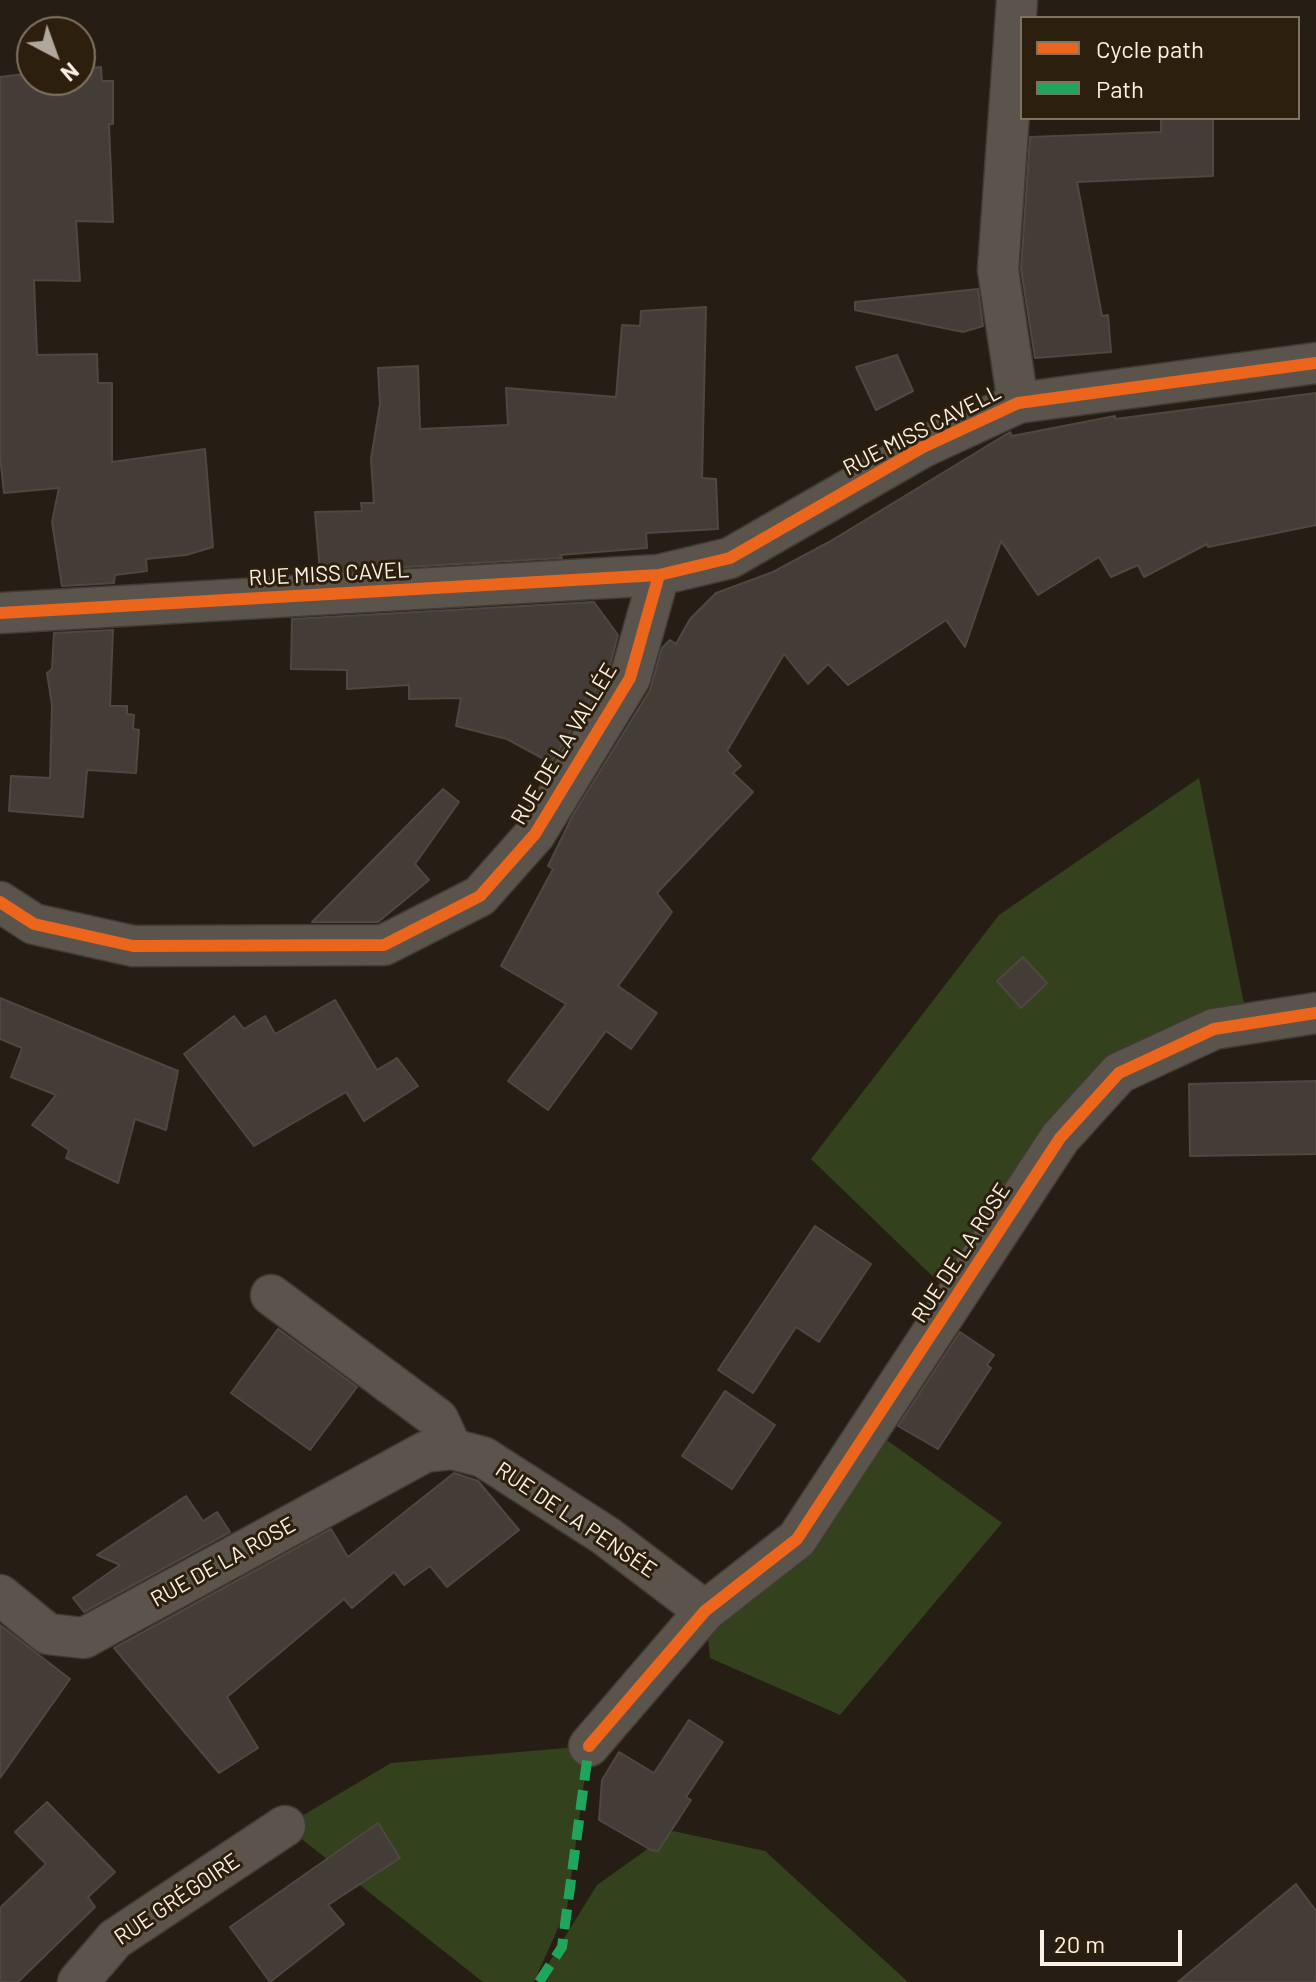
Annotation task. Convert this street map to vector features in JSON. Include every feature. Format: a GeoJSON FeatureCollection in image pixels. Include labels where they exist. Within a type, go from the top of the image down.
{"type":"FeatureCollection","features":[{"type":"Feature","properties":{"kind":"street"},"geometry":{"type":"LineString","coordinates":[[1017,0],[998,270],[1018,403]]}},
{"type":"Feature","properties":{"kind":"street","name":"RUE MISS CAVELL"},"geometry":{"type":"LineString","coordinates":[[659,575],[730,558],[923,447],[1018,403],[1316,363]]}},
{"type":"Feature","properties":{"kind":"street","name":"RUE MISS CAVEL"},"geometry":{"type":"LineString","coordinates":[[0,613],[659,575]]}},
{"type":"Feature","properties":{"kind":"street","name":"RUE DE LA VALLÉE"},"geometry":{"type":"LineString","coordinates":[[0,902],[34,924],[133,946],[384,945],[480,896],[535,834],[630,678],[659,575]]}},
{"type":"Feature","properties":{"kind":"street","name":"RUE DE LA ROSE"},"geometry":{"type":"LineString","coordinates":[[705,1611],[797,1539],[1060,1138],[1119,1073],[1214,1029],[1316,1013]]}},
{"type":"Feature","properties":{"kind":"street"},"geometry":{"type":"LineString","coordinates":[[271,1295],[438,1419],[452,1449]]}},
{"type":"Feature","properties":{"kind":"street","name":"RUE DE LA ROSE"},"geometry":{"type":"LineString","coordinates":[[0,1595],[48,1634],[84,1638],[425,1452],[452,1449]]}},
{"type":"Feature","properties":{"kind":"street","name":"RUE DE LA PENSÉE"},"geometry":{"type":"LineString","coordinates":[[452,1449],[483,1457],[606,1536],[705,1611]]}},
{"type":"Feature","properties":{"kind":"street"},"geometry":{"type":"LineString","coordinates":[[589,1746],[705,1611]]}},
{"type":"Feature","properties":{"kind":"street","name":"RUE GRÉGOIRE"},"geometry":{"type":"LineString","coordinates":[[78,1982],[115,1939],[285,1826]]}},
{"type":"Feature","properties":{"kind":"green space"},"geometry":{"type":"Polygon","coordinates":[[[1199,778],[1248,1024],[1086,1111],[955,1298],[811,1159],[999,915],[1199,778]]]}},
{"type":"Feature","properties":{"kind":"green space"},"geometry":{"type":"Polygon","coordinates":[[[870,1428],[1002,1523],[840,1715],[710,1658],[705,1611],[870,1428]]]}},
{"type":"Feature","properties":{"kind":"green space"},"geometry":{"type":"Polygon","coordinates":[[[589,1746],[567,1908],[534,1982],[483,1982],[285,1826],[391,1763],[589,1746]]]}},
{"type":"Feature","properties":{"kind":"green space"},"geometry":{"type":"Polygon","coordinates":[[[673,1831],[765,1851],[908,1982],[537,1982],[597,1885],[673,1831]]]}},
{"type":"Feature","properties":{"kind":"building"},"geometry":{"type":"Polygon","coordinates":[[[96,67],[101,67],[102,81],[113,81],[113,124],[109,124],[113,222],[76,221],[80,281],[34,280],[37,355],[97,354],[98,383],[112,383],[112,462],[205,449],[213,547],[186,555],[146,559],[147,571],[115,575],[114,583],[62,586],[52,522],[59,488],[4,493],[0,456],[0,77],[16,75],[16,96],[96,96],[96,67]]]}},
{"type":"Feature","properties":{"kind":"building"},"geometry":{"type":"Polygon","coordinates":[[[1161,120],[1213,120],[1213,176],[1077,182],[1102,316],[1108,315],[1111,352],[1035,358],[1021,269],[1030,137],[1161,132],[1161,120]]]}},
{"type":"Feature","properties":{"kind":"building"},"geometry":{"type":"Polygon","coordinates":[[[978,289],[983,326],[963,332],[855,310],[855,302],[978,289]]]}},
{"type":"Feature","properties":{"kind":"building"},"geometry":{"type":"Polygon","coordinates":[[[706,307],[702,478],[716,479],[718,529],[646,533],[647,548],[560,555],[562,558],[320,572],[315,512],[362,511],[361,503],[374,503],[371,459],[380,404],[378,368],[418,366],[420,429],[508,425],[506,388],[616,397],[622,325],[640,326],[641,311],[706,307]]]}},
{"type":"Feature","properties":{"kind":"building"},"geometry":{"type":"Polygon","coordinates":[[[897,355],[913,391],[876,410],[856,367],[897,355]]]}},
{"type":"Feature","properties":{"kind":"building"},"geometry":{"type":"Polygon","coordinates":[[[1316,393],[1316,525],[1208,547],[1207,544],[1144,577],[1138,565],[1111,577],[1099,557],[1038,595],[1001,541],[965,647],[946,620],[848,685],[828,664],[808,684],[784,654],[727,751],[741,766],[733,773],[753,792],[657,893],[672,912],[618,986],[657,1013],[631,1049],[606,1031],[548,1110],[508,1081],[566,1004],[501,966],[553,869],[548,866],[573,815],[650,690],[662,648],[670,640],[676,644],[690,619],[716,593],[773,572],[829,542],[1010,432],[1012,436],[1115,416],[1115,419],[1316,393]]]}},
{"type":"Feature","properties":{"kind":"building"},"geometry":{"type":"Polygon","coordinates":[[[594,602],[618,635],[609,669],[551,763],[507,739],[456,726],[461,698],[409,699],[409,685],[347,689],[347,670],[291,669],[292,619],[594,602]]]}},
{"type":"Feature","properties":{"kind":"building"},"geometry":{"type":"Polygon","coordinates":[[[113,630],[110,706],[127,706],[127,714],[134,715],[133,729],[139,730],[136,773],[87,770],[83,817],[9,811],[11,776],[50,778],[52,705],[47,673],[52,669],[54,633],[113,630]]]}},
{"type":"Feature","properties":{"kind":"building"},"geometry":{"type":"Polygon","coordinates":[[[443,789],[459,802],[415,864],[429,880],[378,922],[312,922],[443,789]]]}},
{"type":"Feature","properties":{"kind":"building"},"geometry":{"type":"Polygon","coordinates":[[[1023,957],[1047,983],[1021,1008],[997,981],[1023,957]]]}},
{"type":"Feature","properties":{"kind":"building"},"geometry":{"type":"Polygon","coordinates":[[[0,998],[178,1071],[166,1130],[135,1119],[118,1183],[66,1158],[69,1150],[32,1125],[56,1095],[11,1077],[22,1048],[0,1039],[0,998]]]}},
{"type":"Feature","properties":{"kind":"building"},"geometry":{"type":"Polygon","coordinates":[[[335,1000],[377,1070],[397,1058],[418,1086],[364,1121],[346,1092],[254,1146],[184,1054],[234,1016],[244,1029],[265,1016],[275,1034],[335,1000]]]}},
{"type":"Feature","properties":{"kind":"building"},"geometry":{"type":"Polygon","coordinates":[[[1316,1081],[1316,1154],[1190,1156],[1189,1084],[1316,1081]]]}},
{"type":"Feature","properties":{"kind":"building"},"geometry":{"type":"Polygon","coordinates":[[[815,1226],[871,1264],[819,1342],[796,1327],[753,1393],[718,1370],[815,1226]]]}},
{"type":"Feature","properties":{"kind":"building"},"geometry":{"type":"Polygon","coordinates":[[[278,1329],[357,1387],[310,1450],[231,1393],[278,1329]]]}},
{"type":"Feature","properties":{"kind":"building"},"geometry":{"type":"Polygon","coordinates":[[[960,1332],[994,1355],[987,1365],[991,1368],[938,1449],[898,1426],[960,1332]]]}},
{"type":"Feature","properties":{"kind":"building"},"geometry":{"type":"Polygon","coordinates":[[[725,1391],[775,1425],[732,1489],[682,1456],[725,1391]]]}},
{"type":"Feature","properties":{"kind":"building"},"geometry":{"type":"Polygon","coordinates":[[[454,1473],[478,1481],[519,1530],[447,1587],[430,1566],[404,1585],[394,1572],[352,1608],[344,1599],[227,1697],[258,1748],[219,1773],[114,1648],[331,1529],[348,1557],[454,1473]]]}},
{"type":"Feature","properties":{"kind":"building"},"geometry":{"type":"Polygon","coordinates":[[[186,1496],[203,1521],[217,1512],[230,1532],[84,1612],[73,1598],[120,1565],[97,1555],[186,1496]]]}},
{"type":"Feature","properties":{"kind":"building"},"geometry":{"type":"Polygon","coordinates":[[[0,1625],[70,1679],[0,1778],[0,1625]]]}},
{"type":"Feature","properties":{"kind":"building"},"geometry":{"type":"Polygon","coordinates":[[[689,1720],[723,1742],[686,1797],[691,1800],[658,1851],[651,1850],[599,1820],[602,1780],[619,1752],[654,1773],[689,1720]]]}},
{"type":"Feature","properties":{"kind":"building"},"geometry":{"type":"Polygon","coordinates":[[[47,1802],[115,1872],[88,1897],[95,1907],[18,1982],[0,1982],[0,1908],[46,1864],[15,1832],[47,1802]]]}},
{"type":"Feature","properties":{"kind":"building"},"geometry":{"type":"Polygon","coordinates":[[[378,1823],[400,1858],[328,1905],[344,1924],[270,1982],[230,1927],[378,1823]]]}},
{"type":"Feature","properties":{"kind":"building"},"geometry":{"type":"Polygon","coordinates":[[[1296,1884],[1316,1911],[1316,1982],[1178,1982],[1296,1884]]]}},
{"type":"Feature","properties":{"kind":"marked path"},"geometry":{"type":"LineString","coordinates":[[539,1982],[562,1947],[589,1746]]}},
{"type":"Feature","properties":{"kind":"cycle path"},"geometry":{"type":"LineString","coordinates":[[0,613],[659,575],[730,558],[923,447],[1018,403],[1316,363]]}},
{"type":"Feature","properties":{"kind":"cycle path"},"geometry":{"type":"LineString","coordinates":[[0,902],[34,924],[133,946],[384,945],[480,896],[535,834],[630,678],[659,575]]}},
{"type":"Feature","properties":{"kind":"cycle path"},"geometry":{"type":"LineString","coordinates":[[589,1746],[705,1611],[797,1539],[1060,1138],[1119,1073],[1214,1029],[1316,1013]]}}]}
